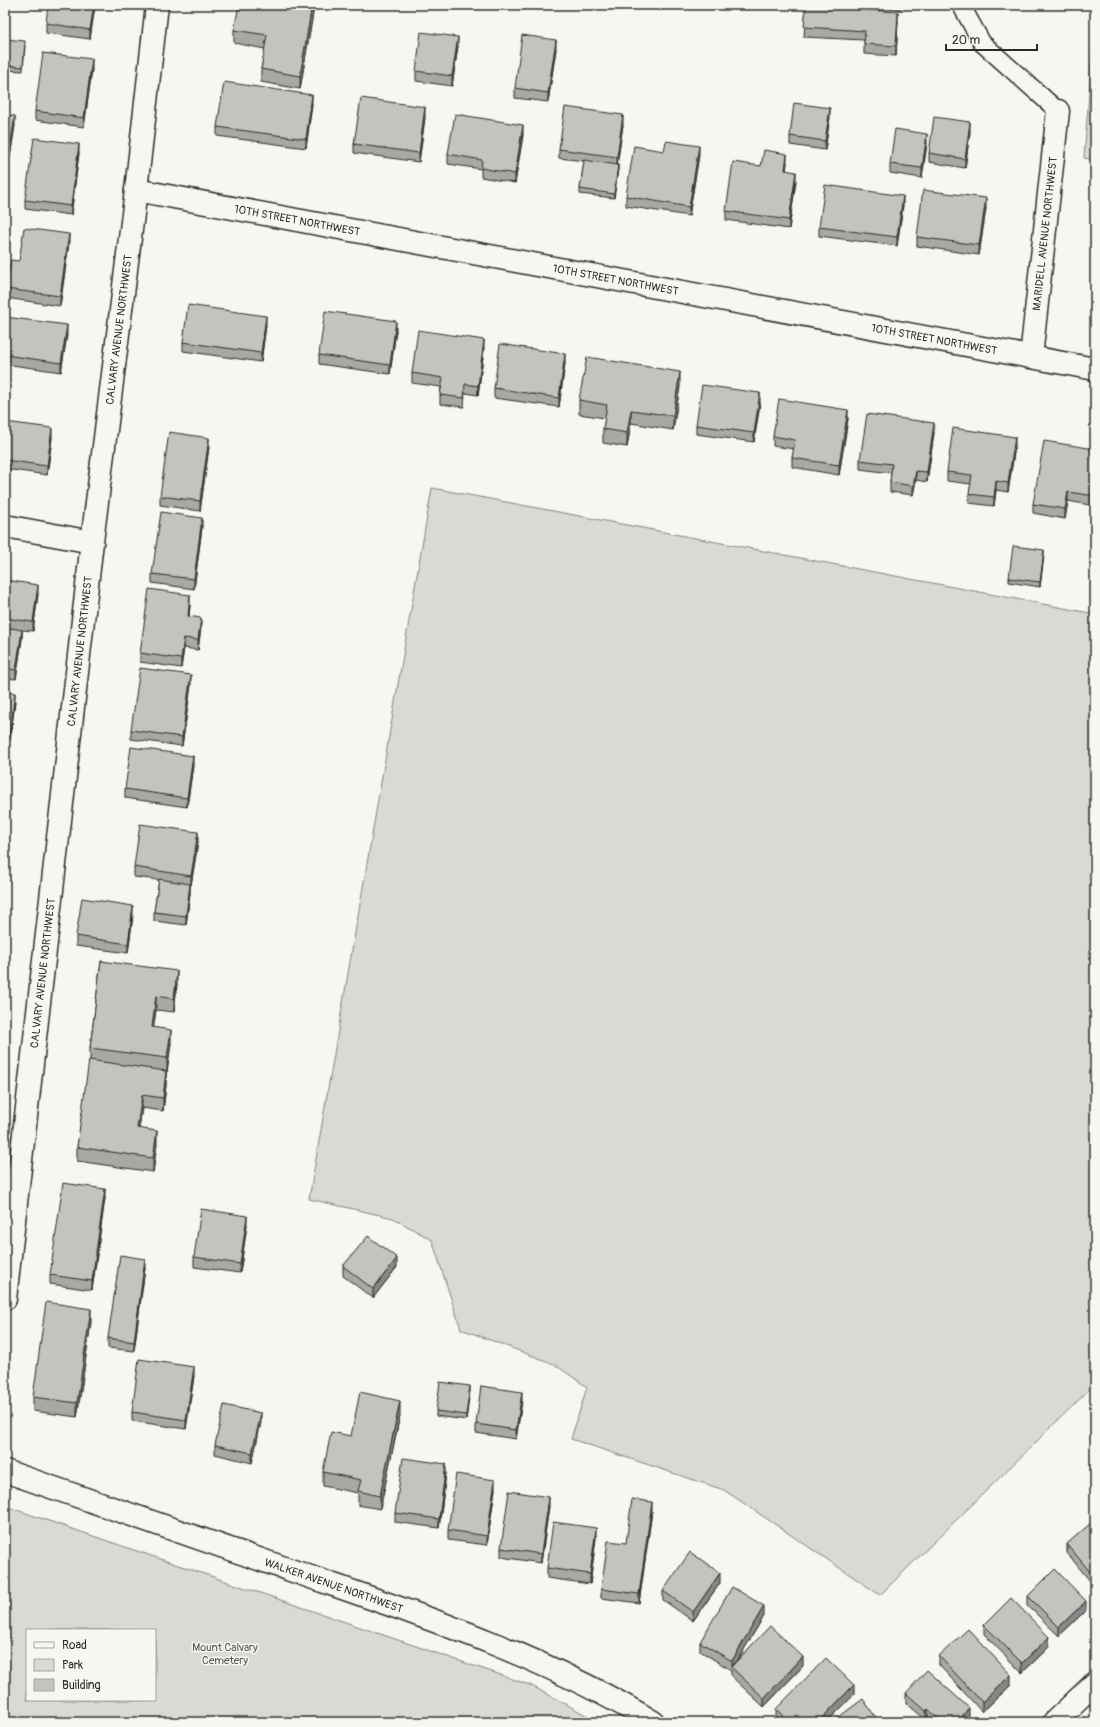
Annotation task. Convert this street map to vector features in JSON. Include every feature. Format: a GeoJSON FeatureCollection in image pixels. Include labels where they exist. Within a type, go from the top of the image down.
{"type":"FeatureCollection","features":[{"type":"Feature","properties":{"kind":"street","name":"CALVARY AVENUE NORTHWEST"},"geometry":{"type":"LineString","coordinates":[[5,1299],[92,542],[136,190],[157,5]]}},
{"type":"Feature","properties":{"kind":"street","name":"MARIDELL AVENUE NORTHWEST"},"geometry":{"type":"LineString","coordinates":[[1031,357],[1058,111]]}},
{"type":"Feature","properties":{"kind":"street","name":"10TH STREET NORTHWEST"},"geometry":{"type":"LineString","coordinates":[[136,190],[1095,369]]}},
{"type":"Feature","properties":{"kind":"street"},"geometry":{"type":"LineString","coordinates":[[5,526],[92,542]]}},
{"type":"Feature","properties":{"kind":"street","name":"WALKER AVENUE NORTHWEST"},"geometry":{"type":"LineString","coordinates":[[5,1471],[444,1623],[582,1683],[624,1704],[653,1722]]}},
{"type":"Feature","properties":{"kind":"street"},"geometry":{"type":"LineString","coordinates":[[1054,1722],[1095,1683]]}},
{"type":"Feature","properties":{"kind":"lane"},"geometry":{"type":"LineString","coordinates":[[962,5],[982,44],[1058,111]]}},
{"type":"Feature","properties":{"kind":"green space"},"geometry":{"type":"Polygon","coordinates":[[[1095,13],[1095,160],[1084,158],[1095,13]]]}},
{"type":"Feature","properties":{"kind":"green space"},"geometry":{"type":"Polygon","coordinates":[[[432,488],[1095,614],[1095,1384],[880,1595],[724,1490],[571,1439],[587,1387],[554,1364],[461,1329],[432,1240],[393,1218],[309,1199],[432,488]]]}},
{"type":"Feature","properties":{"kind":"green space","name":"Mount Calvary Cemetery"},"geometry":{"type":"Polygon","coordinates":[[[5,1506],[530,1685],[599,1722],[5,1722],[5,1506]]]}},
{"type":"Feature","properties":{"kind":"building"},"geometry":{"type":"Polygon","coordinates":[[[48,5],[94,5],[90,30],[46,23],[48,5]]]}},
{"type":"Feature","properties":{"kind":"building"},"geometry":{"type":"Polygon","coordinates":[[[239,5],[312,5],[300,76],[261,69],[267,35],[234,30],[239,5]]]}},
{"type":"Feature","properties":{"kind":"building"},"geometry":{"type":"Polygon","coordinates":[[[806,5],[869,5],[869,10],[898,12],[896,46],[864,44],[865,31],[804,27],[806,5]]]}},
{"type":"Feature","properties":{"kind":"building"},"geometry":{"type":"Polygon","coordinates":[[[421,32],[458,37],[452,76],[416,71],[421,32]]]}},
{"type":"Feature","properties":{"kind":"building"},"geometry":{"type":"Polygon","coordinates":[[[522,35],[556,40],[548,93],[515,88],[522,35]]]}},
{"type":"Feature","properties":{"kind":"building"},"geometry":{"type":"Polygon","coordinates":[[[5,39],[25,41],[23,67],[5,65],[5,39]]]}},
{"type":"Feature","properties":{"kind":"building"},"geometry":{"type":"Polygon","coordinates":[[[43,53],[92,59],[84,118],[35,111],[43,53]]]}},
{"type":"Feature","properties":{"kind":"building"},"geometry":{"type":"Polygon","coordinates":[[[224,82],[312,95],[306,139],[217,127],[224,82]]]}},
{"type":"Feature","properties":{"kind":"building"},"geometry":{"type":"Polygon","coordinates":[[[361,98],[425,107],[419,153],[354,144],[361,98]]]}},
{"type":"Feature","properties":{"kind":"building"},"geometry":{"type":"Polygon","coordinates":[[[794,103],[830,108],[825,141],[790,136],[794,103]]]}},
{"type":"Feature","properties":{"kind":"building"},"geometry":{"type":"Polygon","coordinates":[[[565,107],[623,115],[617,157],[559,149],[565,107]]]}},
{"type":"Feature","properties":{"kind":"building"},"geometry":{"type":"Polygon","coordinates":[[[455,114],[523,125],[515,174],[481,168],[482,160],[448,154],[455,114]]]}},
{"type":"Feature","properties":{"kind":"building"},"geometry":{"type":"Polygon","coordinates":[[[5,115],[15,116],[10,148],[5,147],[5,115]]]}},
{"type":"Feature","properties":{"kind":"building"},"geometry":{"type":"Polygon","coordinates":[[[934,117],[970,122],[965,159],[929,153],[934,117]]]}},
{"type":"Feature","properties":{"kind":"building"},"geometry":{"type":"Polygon","coordinates":[[[895,129],[927,134],[922,168],[890,164],[895,129]]]}},
{"type":"Feature","properties":{"kind":"building"},"geometry":{"type":"Polygon","coordinates":[[[34,138],[79,144],[71,206],[25,200],[34,138]]]}},
{"type":"Feature","properties":{"kind":"building"},"geometry":{"type":"Polygon","coordinates":[[[666,141],[699,146],[689,207],[626,196],[634,146],[664,151],[666,141]]]}},
{"type":"Feature","properties":{"kind":"building"},"geometry":{"type":"Polygon","coordinates":[[[764,150],[787,154],[785,170],[796,172],[789,220],[726,211],[733,162],[761,166],[764,150]]]}},
{"type":"Feature","properties":{"kind":"building"},"geometry":{"type":"Polygon","coordinates":[[[584,160],[618,165],[614,194],[580,189],[584,160]]]}},
{"type":"Feature","properties":{"kind":"building"},"geometry":{"type":"Polygon","coordinates":[[[825,185],[903,196],[897,237],[819,227],[825,185]]]}},
{"type":"Feature","properties":{"kind":"building"},"geometry":{"type":"Polygon","coordinates":[[[923,190],[986,198],[979,245],[917,237],[923,190]]]}},
{"type":"Feature","properties":{"kind":"building"},"geometry":{"type":"Polygon","coordinates":[[[24,228],[69,234],[60,296],[6,289],[11,260],[19,261],[24,228]]]}},
{"type":"Feature","properties":{"kind":"building"},"geometry":{"type":"Polygon","coordinates":[[[188,305],[266,316],[261,353],[183,342],[188,305]]]}},
{"type":"Feature","properties":{"kind":"building"},"geometry":{"type":"Polygon","coordinates":[[[325,311],[396,321],[390,365],[319,355],[325,311]]]}},
{"type":"Feature","properties":{"kind":"building"},"geometry":{"type":"Polygon","coordinates":[[[5,317],[67,325],[61,363],[5,355],[5,317]]]}},
{"type":"Feature","properties":{"kind":"building"},"geometry":{"type":"Polygon","coordinates":[[[418,330],[484,340],[478,386],[465,384],[464,398],[440,395],[443,378],[412,373],[418,330]]]}},
{"type":"Feature","properties":{"kind":"building"},"geometry":{"type":"Polygon","coordinates":[[[500,344],[565,354],[559,398],[494,388],[500,344]]]}},
{"type":"Feature","properties":{"kind":"building"},"geometry":{"type":"Polygon","coordinates":[[[587,357],[680,372],[673,416],[631,410],[627,433],[603,429],[607,405],[579,400],[587,357]]]}},
{"type":"Feature","properties":{"kind":"building"},"geometry":{"type":"Polygon","coordinates":[[[702,385],[760,393],[754,433],[696,425],[702,385]]]}},
{"type":"Feature","properties":{"kind":"building"},"geometry":{"type":"Polygon","coordinates":[[[779,399],[848,410],[839,465],[792,458],[795,440],[773,436],[779,399]]]}},
{"type":"Feature","properties":{"kind":"building"},"geometry":{"type":"Polygon","coordinates":[[[867,414],[934,423],[927,472],[916,471],[913,486],[890,482],[892,464],[860,460],[867,414]]]}},
{"type":"Feature","properties":{"kind":"building"},"geometry":{"type":"Polygon","coordinates":[[[5,422],[52,428],[47,466],[5,460],[5,422]]]}},
{"type":"Feature","properties":{"kind":"building"},"geometry":{"type":"Polygon","coordinates":[[[953,428],[1015,437],[1008,483],[996,481],[994,497],[969,494],[972,475],[947,472],[953,428]]]}},
{"type":"Feature","properties":{"kind":"building"},"geometry":{"type":"Polygon","coordinates":[[[169,432],[209,438],[200,501],[160,496],[169,432]]]}},
{"type":"Feature","properties":{"kind":"building"},"geometry":{"type":"Polygon","coordinates":[[[1044,441],[1095,449],[1095,496],[1068,492],[1065,509],[1033,504],[1044,441]]]}},
{"type":"Feature","properties":{"kind":"building"},"geometry":{"type":"Polygon","coordinates":[[[161,512],[202,518],[194,579],[152,574],[161,512]]]}},
{"type":"Feature","properties":{"kind":"building"},"geometry":{"type":"Polygon","coordinates":[[[1013,546],[1044,550],[1040,582],[1009,578],[1013,546]]]}},
{"type":"Feature","properties":{"kind":"building"},"geometry":{"type":"Polygon","coordinates":[[[5,580],[38,585],[33,622],[5,618],[5,580]]]}},
{"type":"Feature","properties":{"kind":"building"},"geometry":{"type":"Polygon","coordinates":[[[149,589],[190,595],[188,616],[201,618],[198,640],[184,638],[181,659],[140,653],[149,589]]]}},
{"type":"Feature","properties":{"kind":"building"},"geometry":{"type":"Polygon","coordinates":[[[5,627],[22,630],[16,670],[5,668],[5,627]]]}},
{"type":"Feature","properties":{"kind":"building"},"geometry":{"type":"Polygon","coordinates":[[[140,668],[191,675],[182,737],[131,730],[140,668]]]}},
{"type":"Feature","properties":{"kind":"building"},"geometry":{"type":"Polygon","coordinates":[[[5,691],[15,693],[10,731],[5,730],[5,691]]]}},
{"type":"Feature","properties":{"kind":"building"},"geometry":{"type":"Polygon","coordinates":[[[5,747],[8,748],[5,771],[5,747]]]}},
{"type":"Feature","properties":{"kind":"building"},"geometry":{"type":"Polygon","coordinates":[[[131,747],[193,756],[187,798],[125,789],[131,747]]]}},
{"type":"Feature","properties":{"kind":"building"},"geometry":{"type":"Polygon","coordinates":[[[140,824],[198,832],[191,876],[134,867],[140,824]]]}},
{"type":"Feature","properties":{"kind":"building"},"geometry":{"type":"Polygon","coordinates":[[[159,879],[190,884],[186,916],[154,912],[159,879]]]}},
{"type":"Feature","properties":{"kind":"building"},"geometry":{"type":"Polygon","coordinates":[[[82,898],[133,906],[128,944],[76,936],[82,898]]]}},
{"type":"Feature","properties":{"kind":"building"},"geometry":{"type":"Polygon","coordinates":[[[101,961],[177,971],[174,999],[156,996],[152,1027],[171,1030],[167,1058],[90,1048],[101,961]]]}},
{"type":"Feature","properties":{"kind":"building"},"geometry":{"type":"Polygon","coordinates":[[[89,1060],[166,1071],[163,1098],[142,1095],[137,1128],[157,1131],[153,1158],[77,1147],[89,1060]]]}},
{"type":"Feature","properties":{"kind":"building"},"geometry":{"type":"Polygon","coordinates":[[[63,1183],[105,1189],[92,1281],[50,1275],[63,1183]]]}},
{"type":"Feature","properties":{"kind":"building"},"geometry":{"type":"Polygon","coordinates":[[[201,1209],[247,1216],[240,1264],[194,1257],[201,1209]]]}},
{"type":"Feature","properties":{"kind":"building"},"geometry":{"type":"Polygon","coordinates":[[[368,1236],[397,1258],[373,1289],[343,1266],[368,1236]]]}},
{"type":"Feature","properties":{"kind":"building"},"geometry":{"type":"Polygon","coordinates":[[[120,1255],[145,1259],[134,1342],[108,1338],[120,1255]]]}},
{"type":"Feature","properties":{"kind":"building"},"geometry":{"type":"Polygon","coordinates":[[[46,1302],[91,1309],[77,1403],[33,1397],[46,1302]]]}},
{"type":"Feature","properties":{"kind":"building"},"geometry":{"type":"Polygon","coordinates":[[[139,1359],[194,1367],[186,1420],[132,1412],[139,1359]]]}},
{"type":"Feature","properties":{"kind":"building"},"geometry":{"type":"Polygon","coordinates":[[[440,1382],[470,1386],[466,1415],[436,1411],[440,1382]]]}},
{"type":"Feature","properties":{"kind":"building"},"geometry":{"type":"Polygon","coordinates":[[[481,1386],[522,1392],[516,1430],[476,1424],[481,1386]]]}},
{"type":"Feature","properties":{"kind":"building"},"geometry":{"type":"Polygon","coordinates":[[[360,1392],[400,1401],[380,1496],[358,1491],[361,1480],[323,1472],[331,1432],[351,1436],[360,1392]]]}},
{"type":"Feature","properties":{"kind":"building"},"geometry":{"type":"Polygon","coordinates":[[[224,1405],[261,1413],[252,1453],[215,1445],[224,1405]]]}},
{"type":"Feature","properties":{"kind":"building"},"geometry":{"type":"Polygon","coordinates":[[[403,1458],[446,1464],[439,1519],[395,1513],[403,1458]]]}},
{"type":"Feature","properties":{"kind":"building"},"geometry":{"type":"Polygon","coordinates":[[[456,1474],[495,1480],[487,1536],[448,1530],[456,1474]]]}},
{"type":"Feature","properties":{"kind":"building"},"geometry":{"type":"Polygon","coordinates":[[[509,1491],[549,1497],[541,1554],[501,1548],[509,1491]]]}},
{"type":"Feature","properties":{"kind":"building"},"geometry":{"type":"Polygon","coordinates":[[[632,1499],[652,1502],[639,1594],[601,1589],[608,1541],[626,1543],[632,1499]]]}},
{"type":"Feature","properties":{"kind":"building"},"geometry":{"type":"Polygon","coordinates":[[[1093,1521],[1095,1523],[1095,1578],[1067,1544],[1093,1521]]]}},
{"type":"Feature","properties":{"kind":"building"},"geometry":{"type":"Polygon","coordinates":[[[553,1522],[596,1528],[590,1574],[547,1568],[553,1522]]]}},
{"type":"Feature","properties":{"kind":"building"},"geometry":{"type":"Polygon","coordinates":[[[690,1552],[720,1573],[693,1612],[663,1591],[690,1552]]]}},
{"type":"Feature","properties":{"kind":"building"},"geometry":{"type":"Polygon","coordinates":[[[1055,1569],[1086,1601],[1059,1627],[1028,1596],[1055,1569]]]}},
{"type":"Feature","properties":{"kind":"building"},"geometry":{"type":"Polygon","coordinates":[[[732,1587],[764,1606],[732,1661],[700,1642],[732,1587]]]}},
{"type":"Feature","properties":{"kind":"building"},"geometry":{"type":"Polygon","coordinates":[[[1011,1598],[1049,1637],[1022,1663],[984,1625],[1011,1598]]]}},
{"type":"Feature","properties":{"kind":"building"},"geometry":{"type":"Polygon","coordinates":[[[770,1626],[803,1657],[764,1698],[731,1667],[770,1626]]]}},
{"type":"Feature","properties":{"kind":"building"},"geometry":{"type":"Polygon","coordinates":[[[968,1629],[1011,1675],[982,1702],[939,1656],[968,1629]]]}},
{"type":"Feature","properties":{"kind":"building"},"geometry":{"type":"Polygon","coordinates":[[[826,1658],[854,1685],[818,1722],[789,1722],[776,1709],[826,1658]]]}},
{"type":"Feature","properties":{"kind":"building"},"geometry":{"type":"Polygon","coordinates":[[[927,1670],[969,1708],[957,1722],[942,1722],[928,1709],[926,1711],[906,1693],[927,1670]]]}},
{"type":"Feature","properties":{"kind":"building"},"geometry":{"type":"Polygon","coordinates":[[[863,1699],[879,1722],[832,1722],[863,1699]]]}}]}
